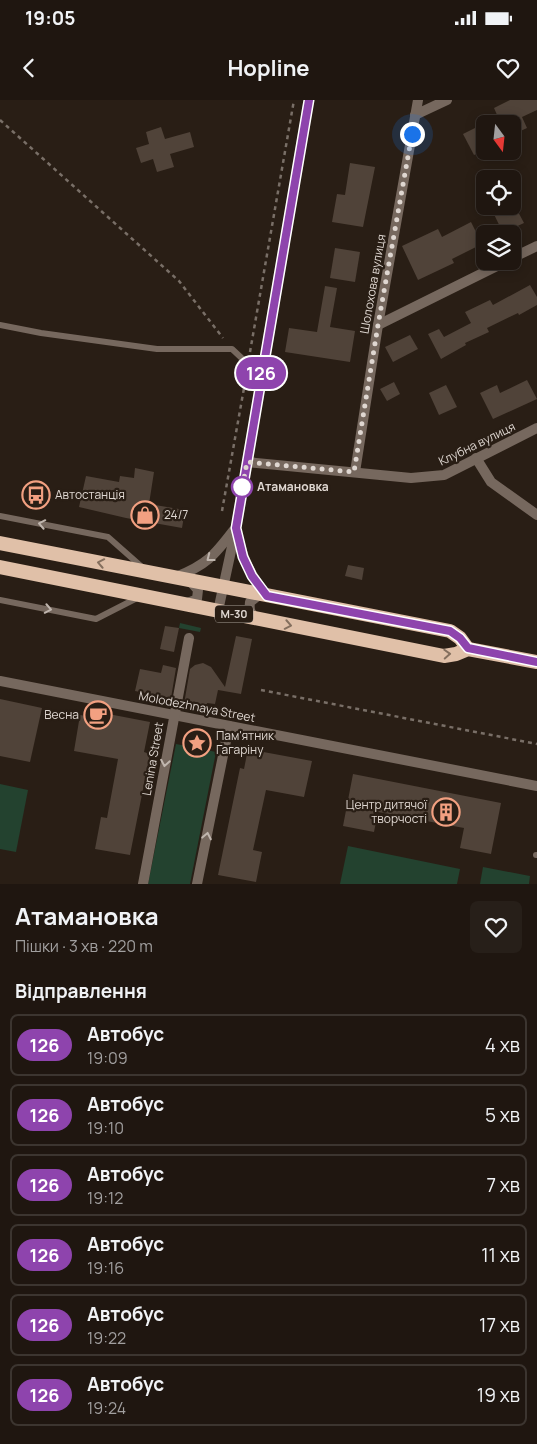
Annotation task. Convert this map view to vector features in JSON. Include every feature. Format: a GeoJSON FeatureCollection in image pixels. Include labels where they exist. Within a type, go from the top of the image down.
{"type":"FeatureCollection","features":[{"type":"Feature","properties":{"kind":"highway","name":"М-30"},"geometry":{"type":"LineString","coordinates":[[0,543],[450,631],[460,638],[468,648],[456,654],[444,656],[0,567]]}},
{"type":"Feature","properties":{"kind":"highway"},"geometry":{"type":"LineString","coordinates":[[468,648],[537,662]]}},
{"type":"Feature","properties":{"kind":"street"},"geometry":{"type":"LineString","coordinates":[[218,611],[236,528],[309,100]]}},
{"type":"Feature","properties":{"kind":"street","name":"Шолохова вулиця"},"geometry":{"type":"LineString","coordinates":[[354,472],[418,100]]}},
{"type":"Feature","properties":{"kind":"street"},"geometry":{"type":"LineString","coordinates":[[415,115],[447,100]]}},
{"type":"Feature","properties":{"kind":"street"},"geometry":{"type":"LineString","coordinates":[[521,254],[537,246]]}},
{"type":"Feature","properties":{"kind":"street"},"geometry":{"type":"LineString","coordinates":[[378,325],[489,270]]}},
{"type":"Feature","properties":{"kind":"street","name":"Клубна вулиця"},"geometry":{"type":"LineString","coordinates":[[247,462],[411,478],[444,475],[537,428]]}},
{"type":"Feature","properties":{"kind":"street"},"geometry":{"type":"LineString","coordinates":[[476,458],[491,482],[537,515]]}},
{"type":"Feature","properties":{"kind":"street"},"geometry":{"type":"LineString","coordinates":[[184,604],[197,599],[198,590],[182,579],[215,554],[236,528]]}},
{"type":"Feature","properties":{"kind":"street"},"geometry":{"type":"LineString","coordinates":[[236,528],[246,563],[264,595],[250,602],[249,609],[256,618]]}},
{"type":"Feature","properties":{"kind":"street","name":"Lenina Street"},"geometry":{"type":"LineString","coordinates":[[143,884],[189,638]]}},
{"type":"Feature","properties":{"kind":"street","name":"Molodezhnaya Street"},"geometry":{"type":"LineString","coordinates":[[0,681],[537,786]]}},
{"type":"Feature","properties":{"kind":"street"},"geometry":{"type":"LineString","coordinates":[[198,884],[229,726]]}},
{"type":"Feature","properties":{"kind":"lane"},"geometry":{"type":"LineString","coordinates":[[0,325],[41,333],[157,349],[232,349],[260,379]]}},
{"type":"Feature","properties":{"kind":"lane"},"geometry":{"type":"LineString","coordinates":[[0,516],[108,537],[146,572]]}},
{"type":"Feature","properties":{"kind":"lane"},"geometry":{"type":"LineString","coordinates":[[0,600],[96,619],[142,596]]}},
{"type":"Feature","properties":{"kind":"path"},"geometry":{"type":"LineString","coordinates":[[222,510],[294,100]]}},
{"type":"Feature","properties":{"kind":"path"},"geometry":{"type":"LineString","coordinates":[[0,120],[179,281],[232,349]]}},
{"type":"Feature","properties":{"kind":"path"},"geometry":{"type":"LineString","coordinates":[[261,690],[537,744]]}},
{"type":"Feature","properties":{"kind":"green space"},"geometry":{"type":"Polygon","coordinates":[[[180,623],[201,628],[200,632],[179,628],[180,623]]]}},
{"type":"Feature","properties":{"kind":"green space"},"geometry":{"type":"Polygon","coordinates":[[[176,744],[216,752],[190,884],[148,884],[176,744]]]}},
{"type":"Feature","properties":{"kind":"green space"},"geometry":{"type":"Polygon","coordinates":[[[0,784],[28,790],[16,852],[0,849],[0,784]]]}},
{"type":"Feature","properties":{"kind":"green space"},"geometry":{"type":"Polygon","coordinates":[[[348,846],[460,869],[457,884],[340,884],[348,846]]]}},
{"type":"Feature","properties":{"kind":"green space"},"geometry":{"type":"Polygon","coordinates":[[[483,867],[530,876],[529,884],[480,884],[483,867]]]}},
{"type":"Feature","properties":{"kind":"building"},"geometry":{"type":"Polygon","coordinates":[[[510,100],[537,100],[537,110],[522,117],[527,128],[521,131],[521,115],[497,115],[494,108],[510,100]]]}},
{"type":"Feature","properties":{"kind":"building"},"geometry":{"type":"Polygon","coordinates":[[[161,127],[165,139],[190,132],[194,147],[170,154],[174,167],[157,172],[153,159],[141,163],[136,148],[149,144],[146,132],[161,127]]]}},
{"type":"Feature","properties":{"kind":"building"},"geometry":{"type":"Polygon","coordinates":[[[476,128],[476,154],[474,155],[463,134],[476,128]]]}},
{"type":"Feature","properties":{"kind":"building"},"geometry":{"type":"Polygon","coordinates":[[[350,163],[375,167],[363,227],[332,222],[337,194],[345,195],[350,163]]]}},
{"type":"Feature","properties":{"kind":"building"},"geometry":{"type":"Polygon","coordinates":[[[494,215],[520,215],[524,223],[520,225],[499,225],[494,215]]]}},
{"type":"Feature","properties":{"kind":"building"},"geometry":{"type":"Polygon","coordinates":[[[471,222],[476,232],[476,247],[452,259],[454,263],[418,280],[402,246],[438,229],[442,237],[471,222]]]}},
{"type":"Feature","properties":{"kind":"building"},"geometry":{"type":"Polygon","coordinates":[[[335,248],[360,252],[355,282],[330,278],[335,248]]]}},
{"type":"Feature","properties":{"kind":"building"},"geometry":{"type":"Polygon","coordinates":[[[530,285],[537,297],[537,305],[519,315],[518,313],[487,328],[489,332],[465,343],[466,345],[441,359],[428,334],[439,329],[444,337],[471,323],[465,312],[490,300],[493,305],[530,285]]]}},
{"type":"Feature","properties":{"kind":"building"},"geometry":{"type":"Polygon","coordinates":[[[325,286],[337,288],[330,327],[355,331],[350,362],[285,352],[289,328],[317,332],[325,286]]]}},
{"type":"Feature","properties":{"kind":"building"},"geometry":{"type":"Polygon","coordinates":[[[410,335],[418,349],[393,362],[385,347],[410,335]]]}},
{"type":"Feature","properties":{"kind":"building"},"geometry":{"type":"Polygon","coordinates":[[[527,380],[537,399],[493,419],[480,393],[497,385],[500,393],[527,380]]]}},
{"type":"Feature","properties":{"kind":"building"},"geometry":{"type":"Polygon","coordinates":[[[394,382],[400,394],[387,401],[380,389],[394,382]]]}},
{"type":"Feature","properties":{"kind":"building"},"geometry":{"type":"Polygon","coordinates":[[[446,385],[457,407],[439,415],[429,393],[446,385]]]}},
{"type":"Feature","properties":{"kind":"building"},"geometry":{"type":"Polygon","coordinates":[[[135,468],[154,472],[149,504],[185,510],[182,528],[79,507],[86,476],[119,482],[120,476],[134,478],[135,468]]]}},
{"type":"Feature","properties":{"kind":"building"},"geometry":{"type":"Polygon","coordinates":[[[348,565],[364,568],[362,580],[345,576],[348,565]]]}},
{"type":"Feature","properties":{"kind":"building"},"geometry":{"type":"Polygon","coordinates":[[[165,626],[179,628],[174,652],[160,649],[165,626]]]}},
{"type":"Feature","properties":{"kind":"building"},"geometry":{"type":"Polygon","coordinates":[[[236,636],[252,639],[241,694],[218,690],[215,704],[207,703],[206,708],[184,704],[190,669],[195,665],[203,663],[211,667],[225,687],[236,636]]]}},
{"type":"Feature","properties":{"kind":"building"},"geometry":{"type":"Polygon","coordinates":[[[163,665],[176,668],[171,698],[135,691],[140,669],[161,673],[163,665]]]}},
{"type":"Feature","properties":{"kind":"building"},"geometry":{"type":"Polygon","coordinates":[[[0,699],[42,708],[30,762],[0,756],[0,699]]]}},
{"type":"Feature","properties":{"kind":"building"},"geometry":{"type":"Polygon","coordinates":[[[98,712],[150,722],[144,752],[150,754],[130,855],[95,849],[101,817],[107,818],[118,759],[74,751],[80,715],[97,718],[98,712]]]}},
{"type":"Feature","properties":{"kind":"building"},"geometry":{"type":"Polygon","coordinates":[[[248,749],[312,761],[304,797],[266,790],[253,850],[262,852],[256,882],[218,875],[240,768],[244,769],[248,749]]]}},
{"type":"Feature","properties":{"kind":"building","name":"Центр дитячої творчості"},"geometry":{"type":"Polygon","coordinates":[[[353,774],[501,803],[491,854],[460,848],[464,828],[378,812],[374,832],[343,826],[353,774]]]}},
{"type":"Feature","properties":{"kind":"bus line","name":"126"},"geometry":{"type":"LineString","coordinates":[[309,100],[236,528],[243,557],[252,576],[267,596],[450,631],[460,638],[468,648],[537,662]]}},
{"type":"Feature","properties":{"kind":"place","name":"Атамановка"},"geometry":{"type":"Point","coordinates":[242,487]}},
{"type":"Feature","properties":{"kind":"place","name":"Автостанція"},"geometry":{"type":"Point","coordinates":[36,495]}},
{"type":"Feature","properties":{"kind":"place","name":"24/7"},"geometry":{"type":"Point","coordinates":[145,515]}},
{"type":"Feature","properties":{"kind":"place","name":"Весна"},"geometry":{"type":"Point","coordinates":[98,715]}},
{"type":"Feature","properties":{"kind":"place","name":"Пам'ятник Гагаріну"},"geometry":{"type":"Point","coordinates":[197,743]}},
{"type":"Feature","properties":{"kind":"place","name":"Центр дитячої творчості"},"geometry":{"type":"Point","coordinates":[446,812]}},
{"type":"Feature","properties":{"kind":"route"},"geometry":{"type":"LineString","coordinates":[[242,487],[241,495],[247,462],[354,472],[412,134]]}}]}
